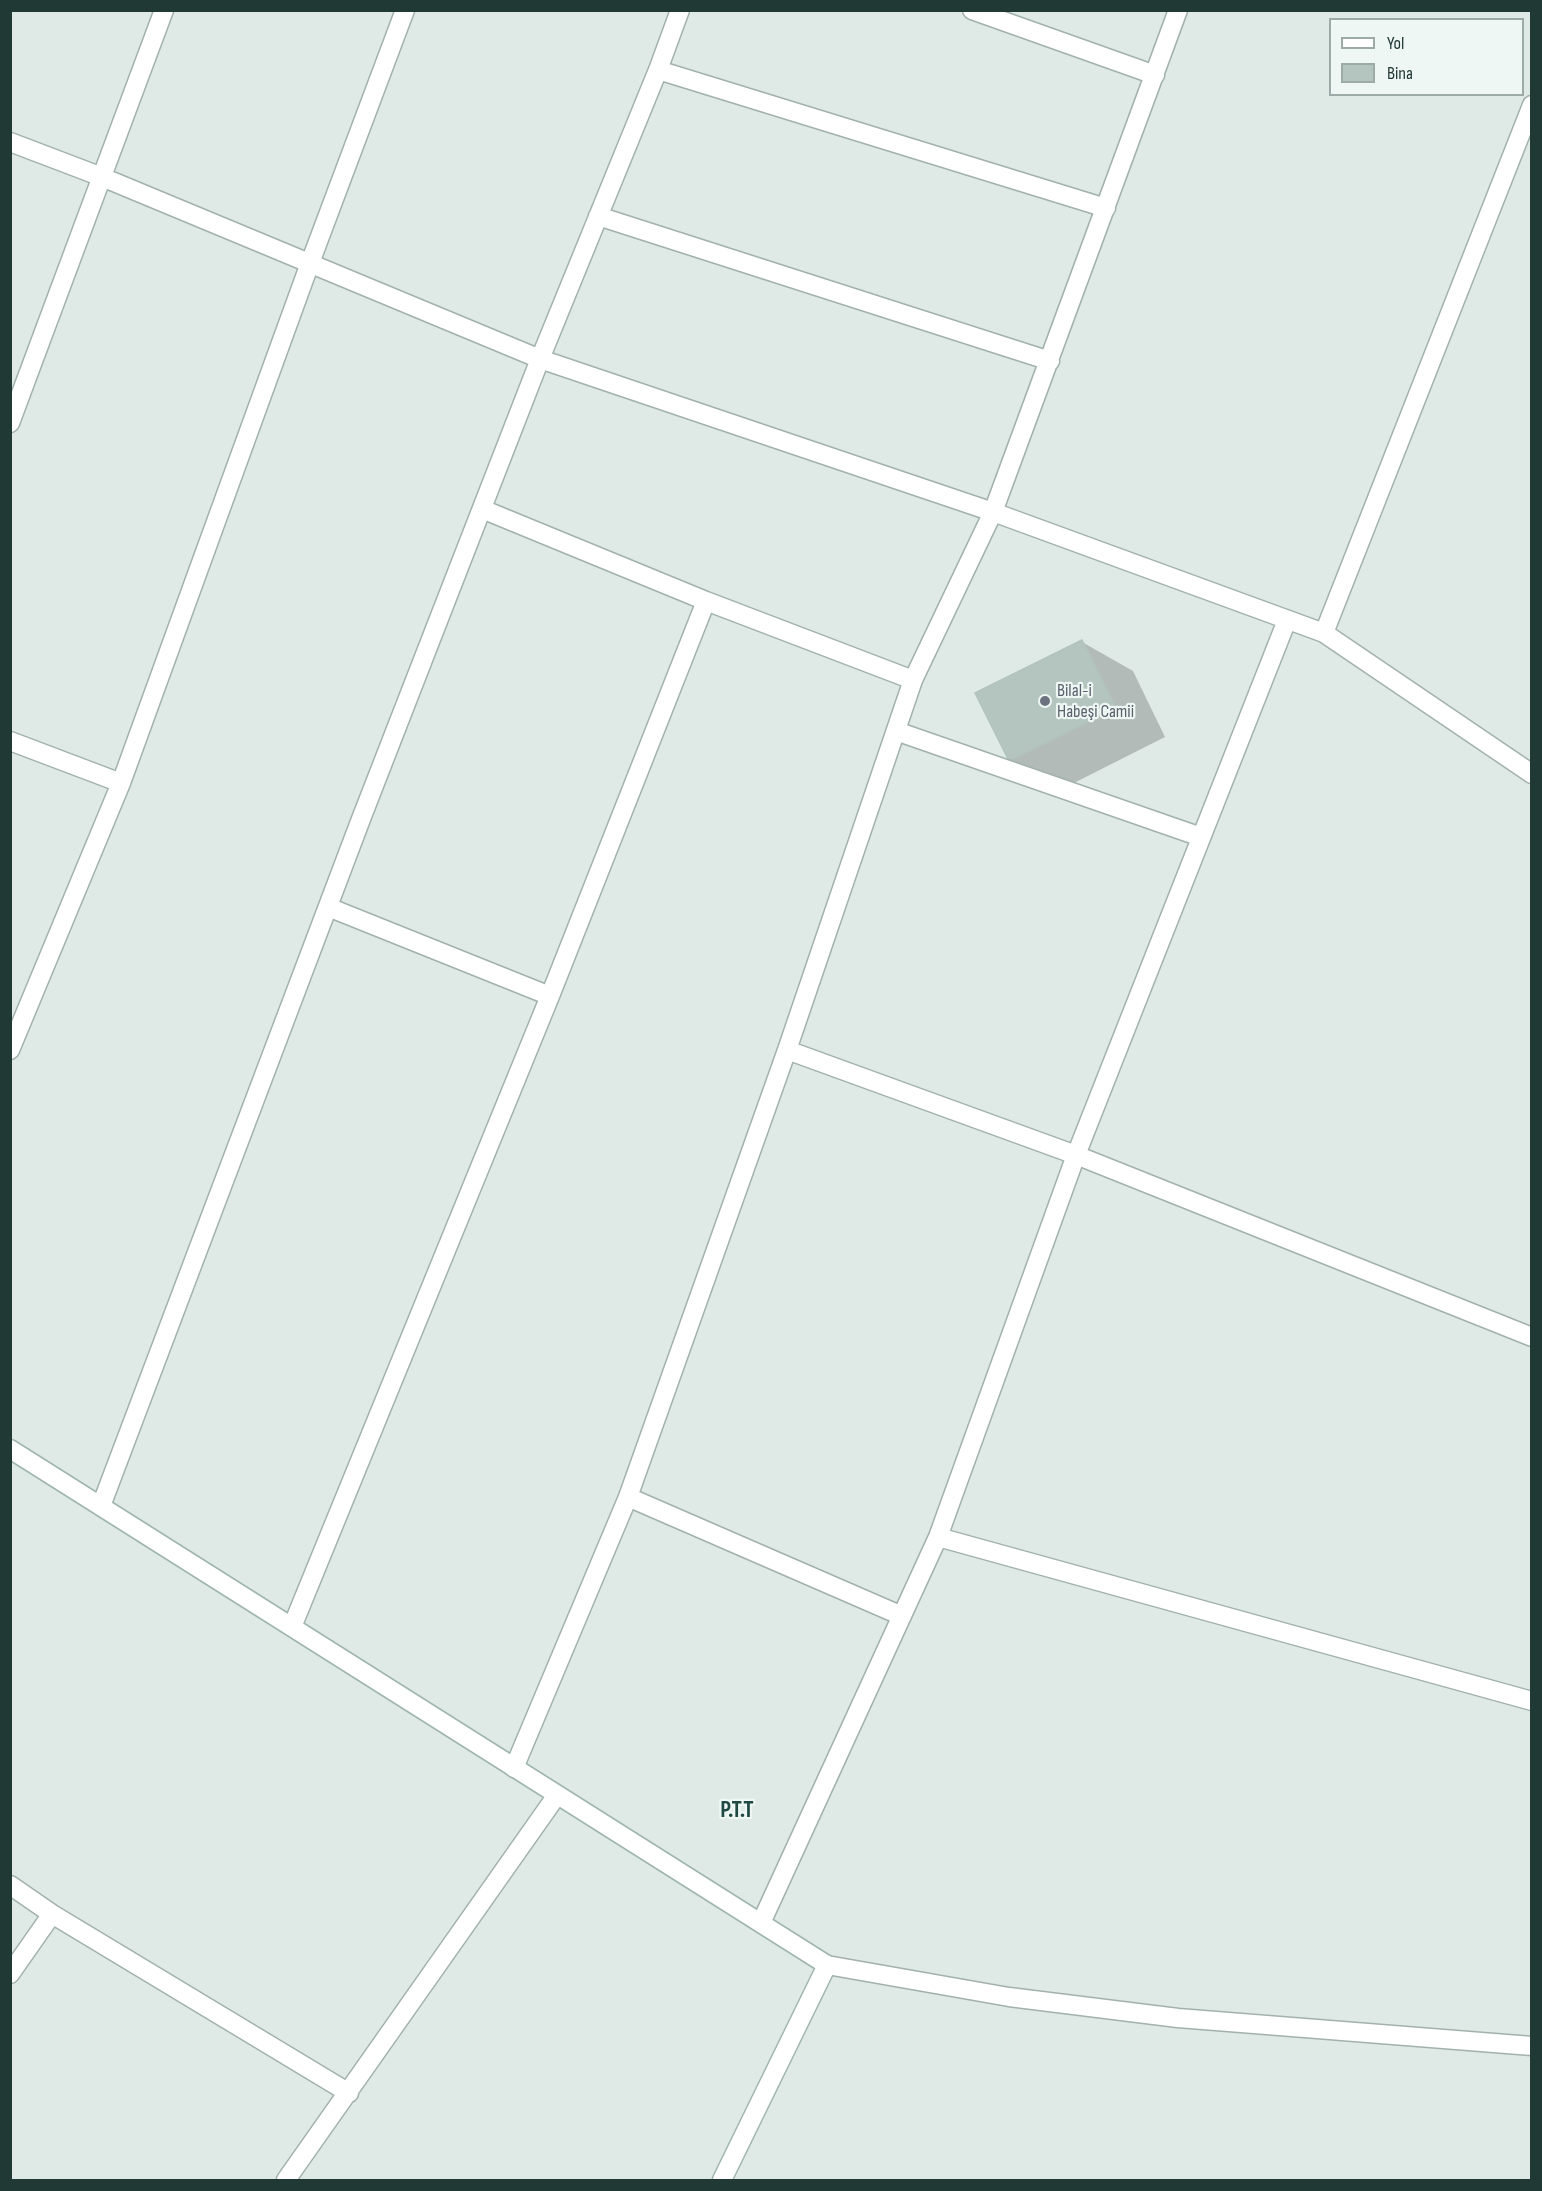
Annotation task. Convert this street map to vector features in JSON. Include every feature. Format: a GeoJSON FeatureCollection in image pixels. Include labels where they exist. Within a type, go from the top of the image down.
{"type":"FeatureCollection","features":[{"type":"Feature","properties":{"kind":"street"},"geometry":{"type":"LineString","coordinates":[[10,423],[164,10]]}},
{"type":"Feature","properties":{"kind":"street"},"geometry":{"type":"LineString","coordinates":[[10,1050],[121,783],[405,10]]}},
{"type":"Feature","properties":{"kind":"street"},"geometry":{"type":"LineString","coordinates":[[101,1506],[328,907],[540,359],[658,70],[680,10]]}},
{"type":"Feature","properties":{"kind":"street"},"geometry":{"type":"LineString","coordinates":[[972,10],[1155,75]]}},
{"type":"Feature","properties":{"kind":"street"},"geometry":{"type":"LineString","coordinates":[[514,1768],[628,1497],[787,1050],[913,680],[993,512],[1178,10]]}},
{"type":"Feature","properties":{"kind":"street"},"geometry":{"type":"LineString","coordinates":[[658,70],[1106,207]]}},
{"type":"Feature","properties":{"kind":"street"},"geometry":{"type":"LineString","coordinates":[[1324,633],[1532,105]]}},
{"type":"Feature","properties":{"kind":"street"},"geometry":{"type":"LineString","coordinates":[[10,142],[102,177],[540,359],[993,512],[1324,633],[1532,774]]}},
{"type":"Feature","properties":{"kind":"street"},"geometry":{"type":"LineString","coordinates":[[598,216],[1050,361]]}},
{"type":"Feature","properties":{"kind":"street"},"geometry":{"type":"LineString","coordinates":[[482,509],[706,601],[913,680]]}},
{"type":"Feature","properties":{"kind":"street"},"geometry":{"type":"LineString","coordinates":[[292,1627],[550,996],[706,601]]}},
{"type":"Feature","properties":{"kind":"street"},"geometry":{"type":"LineString","coordinates":[[761,1923],[939,1537],[1076,1155],[1287,620]]}},
{"type":"Feature","properties":{"kind":"street"},"geometry":{"type":"LineString","coordinates":[[896,731],[1201,837]]}},
{"type":"Feature","properties":{"kind":"street"},"geometry":{"type":"LineString","coordinates":[[10,741],[121,783]]}},
{"type":"Feature","properties":{"kind":"street"},"geometry":{"type":"LineString","coordinates":[[328,907],[550,996]]}},
{"type":"Feature","properties":{"kind":"street"},"geometry":{"type":"LineString","coordinates":[[787,1050],[1076,1155],[1532,1337]]}},
{"type":"Feature","properties":{"kind":"street"},"geometry":{"type":"LineString","coordinates":[[10,1449],[826,1965],[1009,1997],[1178,2018],[1532,2046]]}},
{"type":"Feature","properties":{"kind":"street"},"geometry":{"type":"LineString","coordinates":[[628,1497],[902,1616]]}},
{"type":"Feature","properties":{"kind":"street"},"geometry":{"type":"LineString","coordinates":[[939,1537],[1532,1701]]}},
{"type":"Feature","properties":{"kind":"street"},"geometry":{"type":"LineString","coordinates":[[286,2181],[557,1795]]}},
{"type":"Feature","properties":{"kind":"street"},"geometry":{"type":"LineString","coordinates":[[10,1885],[52,1914],[349,2093]]}},
{"type":"Feature","properties":{"kind":"street"},"geometry":{"type":"LineString","coordinates":[[10,1974],[52,1914]]}},
{"type":"Feature","properties":{"kind":"street"},"geometry":{"type":"LineString","coordinates":[[722,2181],[826,1965]]}},
{"type":"Feature","properties":{"kind":"building","name":"Bilal-i Habeşi Camii"},"geometry":{"type":"Polygon","coordinates":[[[1082,640],[1116,708],[1009,761],[975,693],[1082,640]]]}},
{"type":"Feature","properties":{"kind":"place","name":"Bilal-i Habeşi Camii"},"geometry":{"type":"Point","coordinates":[1045,701]}},
{"type":"Feature","properties":{"kind":"district","name":"P.T.T"},"geometry":{"type":"Point","coordinates":[737,1811]}}]}
